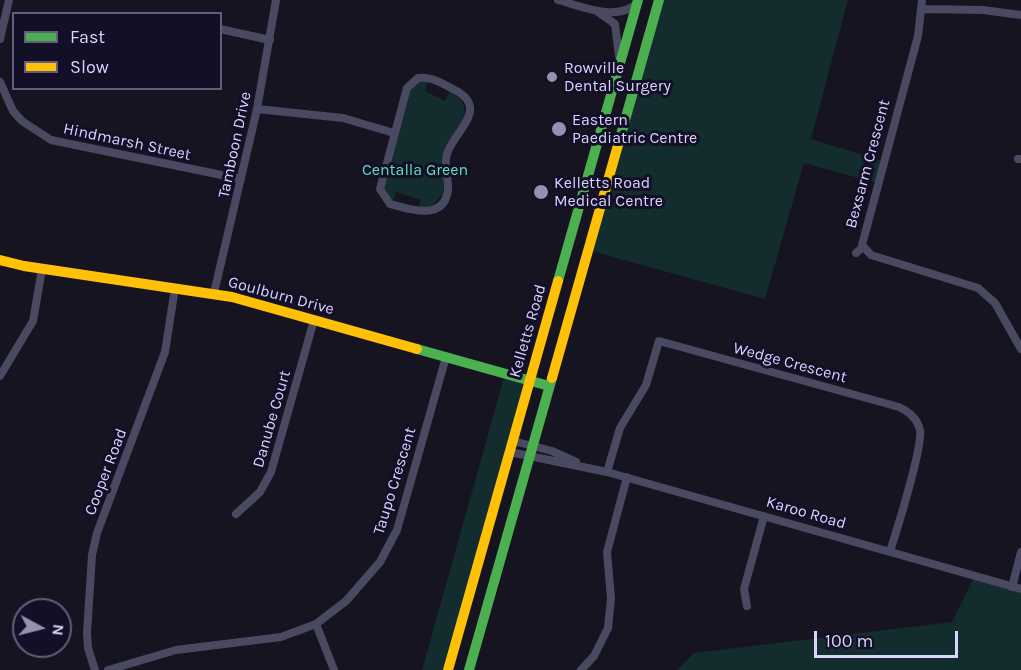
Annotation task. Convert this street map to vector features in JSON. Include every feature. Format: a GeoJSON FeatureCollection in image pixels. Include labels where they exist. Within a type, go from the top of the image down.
{"type":"FeatureCollection","features":[{"type":"Feature","properties":{"kind":"main road"},"geometry":{"type":"LineString","coordinates":[[469,670],[659,0]]}},
{"type":"Feature","properties":{"kind":"main road","name":"Kelletts Road"},"geometry":{"type":"LineString","coordinates":[[448,670],[638,2]]}},
{"type":"Feature","properties":{"kind":"main road","name":"Goulburn Drive"},"geometry":{"type":"LineString","coordinates":[[0,260],[42,269],[214,293],[549,386]]}},
{"type":"Feature","properties":{"kind":"street"},"geometry":{"type":"LineString","coordinates":[[0,39],[9,0]]}},
{"type":"Feature","properties":{"kind":"street","name":"Tamboon Drive"},"geometry":{"type":"LineString","coordinates":[[214,293],[257,109],[276,0]]}},
{"type":"Feature","properties":{"kind":"street"},"geometry":{"type":"LineString","coordinates":[[558,0],[594,10],[622,12],[638,2]]}},
{"type":"Feature","properties":{"kind":"street","name":"Bexsarm Crescent"},"geometry":{"type":"LineString","coordinates":[[922,0],[918,36],[863,234],[863,247],[872,255],[978,288],[995,303],[1021,349]]}},
{"type":"Feature","properties":{"kind":"street"},"geometry":{"type":"LineString","coordinates":[[922,9],[989,10],[1021,15]]}},
{"type":"Feature","properties":{"kind":"street"},"geometry":{"type":"LineString","coordinates":[[594,10],[615,24],[620,64]]}},
{"type":"Feature","properties":{"kind":"street"},"geometry":{"type":"LineString","coordinates":[[222,29],[270,39]]}},
{"type":"Feature","properties":{"kind":"street"},"geometry":{"type":"LineString","coordinates":[[418,78],[431,78],[460,92],[466,99],[468,118],[464,128],[448,148],[445,162],[448,190],[445,200],[437,207],[423,212],[416,211],[390,204],[381,195],[381,183],[394,133],[407,88],[418,78]]}},
{"type":"Feature","properties":{"kind":"street","name":"Hindmarsh Street"},"geometry":{"type":"LineString","coordinates":[[0,82],[13,111],[51,140],[241,179]]}},
{"type":"Feature","properties":{"kind":"street"},"geometry":{"type":"LineString","coordinates":[[257,109],[303,116],[343,118],[394,133]]}},
{"type":"Feature","properties":{"kind":"street"},"geometry":{"type":"LineString","coordinates":[[856,253],[863,247]]}},
{"type":"Feature","properties":{"kind":"street"},"geometry":{"type":"LineString","coordinates":[[0,376],[33,321],[42,269]]}},
{"type":"Feature","properties":{"kind":"street","name":"Cooper Road"},"geometry":{"type":"LineString","coordinates":[[95,670],[88,648],[87,633],[94,544],[165,352],[175,288]]}},
{"type":"Feature","properties":{"kind":"street","name":"Danube Court"},"geometry":{"type":"LineString","coordinates":[[236,514],[260,492],[271,472],[314,320]]}},
{"type":"Feature","properties":{"kind":"street","name":"Wedge Crescent"},"geometry":{"type":"LineString","coordinates":[[608,472],[620,428],[646,385],[659,341],[822,386],[909,412],[920,429],[920,441],[890,551]]}},
{"type":"Feature","properties":{"kind":"street","name":"Taupo Crescent"},"geometry":{"type":"LineString","coordinates":[[108,670],[176,650],[266,640],[316,624],[357,591],[397,530],[446,357]]}},
{"type":"Feature","properties":{"kind":"street","name":"Karoo Road"},"geometry":{"type":"LineString","coordinates":[[512,446],[531,452],[552,451],[582,465],[1021,589]]}},
{"type":"Feature","properties":{"kind":"street"},"geometry":{"type":"LineString","coordinates":[[580,670],[594,656],[608,628],[611,605],[607,552],[627,477]]}},
{"type":"Feature","properties":{"kind":"street"},"geometry":{"type":"LineString","coordinates":[[747,606],[744,590],[764,516]]}},
{"type":"Feature","properties":{"kind":"street"},"geometry":{"type":"LineString","coordinates":[[1012,587],[1021,552]]}},
{"type":"Feature","properties":{"kind":"street"},"geometry":{"type":"LineString","coordinates":[[316,624],[334,670]]}},
{"type":"Feature","properties":{"kind":"green space"},"geometry":{"type":"Polygon","coordinates":[[[659,0],[848,0],[811,139],[883,161],[877,183],[804,163],[765,299],[588,250],[659,0]]]}},
{"type":"Feature","properties":{"kind":"green space","name":"Centalla Green"},"geometry":{"type":"Polygon","coordinates":[[[428,81],[425,91],[445,101],[450,91],[460,99],[464,107],[464,115],[442,157],[443,194],[431,207],[418,208],[421,200],[396,192],[393,201],[383,188],[412,86],[417,82],[428,81]]]}},
{"type":"Feature","properties":{"kind":"green space"},"geometry":{"type":"Polygon","coordinates":[[[505,374],[529,380],[448,670],[422,670],[505,374]]]}},
{"type":"Feature","properties":{"kind":"green space"},"geometry":{"type":"Polygon","coordinates":[[[975,576],[1021,589],[1021,670],[677,670],[694,653],[952,622],[975,576]]]}},
{"type":"Feature","properties":{"kind":"traffic: fast"},"geometry":{"type":"LineString","coordinates":[[558,281],[638,0]]}},
{"type":"Feature","properties":{"kind":"traffic: fast"},"geometry":{"type":"LineString","coordinates":[[620,138],[659,0]]}},
{"type":"Feature","properties":{"kind":"traffic: fast"},"geometry":{"type":"LineString","coordinates":[[417,349],[549,386]]}},
{"type":"Feature","properties":{"kind":"traffic: fast"},"geometry":{"type":"LineString","coordinates":[[469,670],[552,378]]}},
{"type":"Feature","properties":{"kind":"traffic: slow"},"geometry":{"type":"LineString","coordinates":[[552,378],[620,138]]}},
{"type":"Feature","properties":{"kind":"traffic: slow"},"geometry":{"type":"LineString","coordinates":[[0,260],[24,266],[232,297],[417,349]]}},
{"type":"Feature","properties":{"kind":"traffic: slow"},"geometry":{"type":"LineString","coordinates":[[448,670],[558,281]]}},
{"type":"Feature","properties":{"kind":"place","name":"Rowville Dental Surgery"},"geometry":{"type":"Point","coordinates":[552,77]}},
{"type":"Feature","properties":{"kind":"place","name":"Eastern Paediatric Centre"},"geometry":{"type":"Point","coordinates":[559,129]}},
{"type":"Feature","properties":{"kind":"place","name":"Kelletts Road Medical Centre"},"geometry":{"type":"Point","coordinates":[541,192]}}]}
